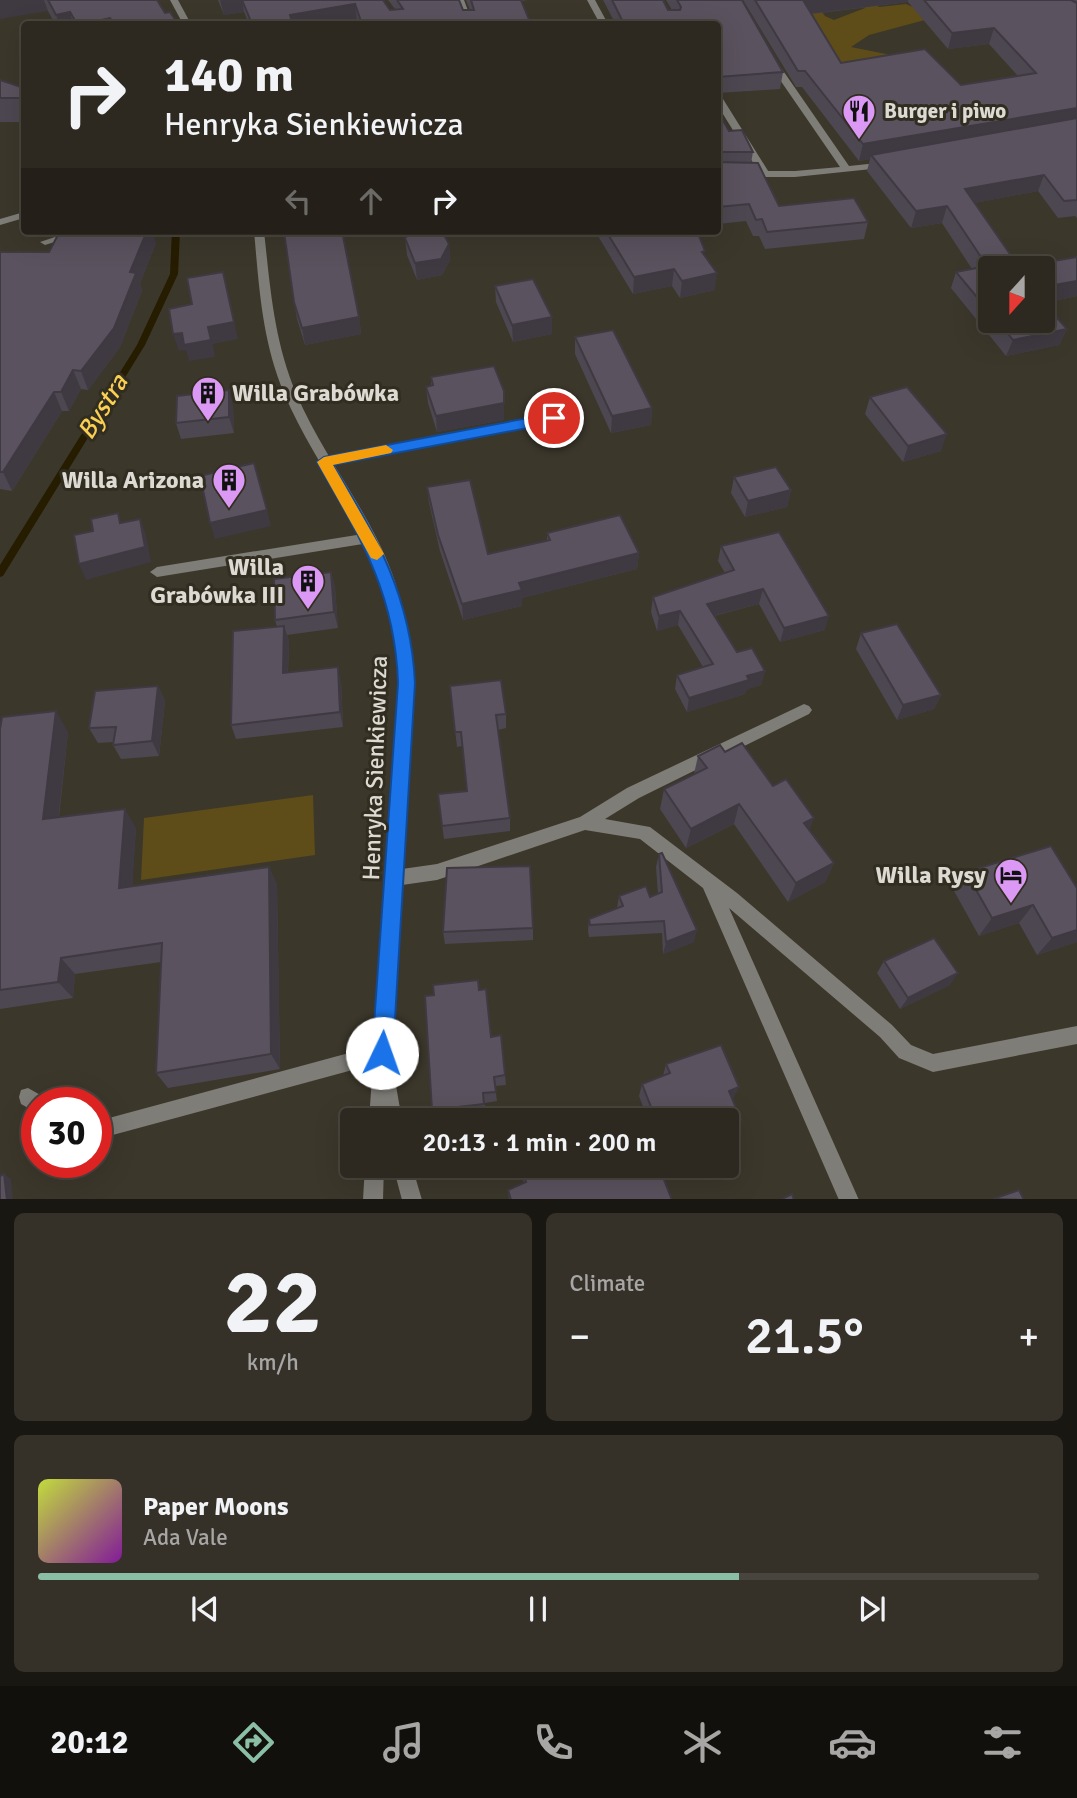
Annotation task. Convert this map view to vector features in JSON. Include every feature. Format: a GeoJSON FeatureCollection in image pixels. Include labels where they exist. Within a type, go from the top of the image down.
{"type":"FeatureCollection","features":[{"type":"Feature","properties":{"kind":"street"},"geometry":{"type":"LineString","coordinates":[[174,0],[185,21]]}},
{"type":"Feature","properties":{"kind":"street"},"geometry":{"type":"LineString","coordinates":[[460,0],[468,21]]}},
{"type":"Feature","properties":{"kind":"street"},"geometry":{"type":"LineString","coordinates":[[591,0],[602,21]]}},
{"type":"Feature","properties":{"kind":"street"},"geometry":{"type":"LineString","coordinates":[[768,55],[847,170]]}},
{"type":"Feature","properties":{"kind":"street"},"geometry":{"type":"LineString","coordinates":[[721,104],[765,174]]}},
{"type":"Feature","properties":{"kind":"street"},"geometry":{"type":"LineString","coordinates":[[721,174],[847,170],[899,164]]}},
{"type":"Feature","properties":{"kind":"street"},"geometry":{"type":"LineString","coordinates":[[0,222],[21,216]]}},
{"type":"Feature","properties":{"kind":"street"},"geometry":{"type":"LineString","coordinates":[[44,242],[70,235]]}},
{"type":"Feature","properties":{"kind":"street","name":"Henryka Sienkiewicza"},"geometry":{"type":"LineString","coordinates":[[260,235],[275,350],[291,394],[324,462],[369,538],[388,580],[405,652],[407,683],[379,1108]]}},
{"type":"Feature","properties":{"kind":"street"},"geometry":{"type":"LineString","coordinates":[[324,462],[554,418]]}},
{"type":"Feature","properties":{"kind":"street"},"geometry":{"type":"LineString","coordinates":[[157,572],[369,538]]}},
{"type":"Feature","properties":{"kind":"street"},"geometry":{"type":"LineString","coordinates":[[395,878],[437,872],[585,823],[633,793],[804,710]]}},
{"type":"Feature","properties":{"kind":"street"},"geometry":{"type":"LineString","coordinates":[[585,823],[644,832],[886,1031],[905,1052],[933,1063],[1077,1035]]}},
{"type":"Feature","properties":{"kind":"street"},"geometry":{"type":"LineString","coordinates":[[709,883],[849,1199]]}},
{"type":"Feature","properties":{"kind":"street"},"geometry":{"type":"LineString","coordinates":[[112,1126],[382,1053]]}},
{"type":"Feature","properties":{"kind":"street","name":"Henryka Sienkiewicza"},"geometry":{"type":"LineString","coordinates":[[382,1053],[391,1108]]}},
{"type":"Feature","properties":{"kind":"street"},"geometry":{"type":"LineString","coordinates":[[373,1199],[374,1178]]}},
{"type":"Feature","properties":{"kind":"street"},"geometry":{"type":"LineString","coordinates":[[406,1178],[412,1199]]}},
{"type":"Feature","properties":{"kind":"shaded area"},"geometry":{"type":"Polygon","coordinates":[[[802,0],[813,0],[825,16],[834,20],[865,8],[861,0],[871,0],[879,7],[906,4],[936,17],[869,35],[851,47],[901,57],[855,85],[802,0]]]}},
{"type":"Feature","properties":{"kind":"shaded area"},"geometry":{"type":"Polygon","coordinates":[[[313,795],[315,855],[141,880],[144,818],[313,795]]]}},
{"type":"Feature","properties":{"kind":"building"},"geometry":{"type":"Polygon","coordinates":[[[48,0],[157,0],[165,13],[170,12],[176,21],[112,21],[110,18],[75,21],[70,12],[56,15],[48,0]]]}},
{"type":"Feature","properties":{"kind":"building"},"geometry":{"type":"Polygon","coordinates":[[[242,0],[383,0],[390,10],[403,9],[397,0],[459,0],[463,10],[474,10],[471,0],[521,0],[530,21],[361,21],[355,4],[290,15],[292,21],[251,21],[242,0]]]}},
{"type":"Feature","properties":{"kind":"building"},"geometry":{"type":"Polygon","coordinates":[[[612,0],[663,0],[668,10],[680,10],[677,0],[742,0],[783,72],[721,77],[721,21],[622,21],[612,0]]]}},
{"type":"Feature","properties":{"kind":"building"},"geometry":{"type":"Polygon","coordinates":[[[755,0],[803,0],[841,63],[925,49],[961,85],[1036,73],[994,28],[952,33],[924,0],[1071,0],[1077,3],[1077,108],[863,144],[805,71],[798,71],[755,0]]]}},
{"type":"Feature","properties":{"kind":"building"},"geometry":{"type":"Polygon","coordinates":[[[0,80],[21,87],[21,98],[0,98],[0,80]]]}},
{"type":"Feature","properties":{"kind":"building"},"geometry":{"type":"Polygon","coordinates":[[[721,117],[729,131],[742,130],[753,152],[721,152],[721,117]]]}},
{"type":"Feature","properties":{"kind":"building"},"geometry":{"type":"Polygon","coordinates":[[[1077,118],[1077,200],[1064,201],[1044,175],[965,189],[1011,256],[980,256],[947,206],[916,211],[871,155],[1077,118]]]}},
{"type":"Feature","properties":{"kind":"building"},"geometry":{"type":"Polygon","coordinates":[[[721,162],[758,163],[779,206],[854,198],[868,222],[767,232],[762,219],[756,220],[749,204],[721,207],[721,162]]]}},
{"type":"Feature","properties":{"kind":"building"},"geometry":{"type":"Polygon","coordinates":[[[58,235],[145,235],[130,272],[136,273],[114,328],[81,371],[73,370],[61,392],[54,392],[3,472],[0,472],[0,252],[49,252],[58,235]]]}},
{"type":"Feature","properties":{"kind":"building"},"geometry":{"type":"Polygon","coordinates":[[[284,235],[343,235],[359,317],[302,328],[294,302],[284,235]]]}},
{"type":"Feature","properties":{"kind":"building"},"geometry":{"type":"Polygon","coordinates":[[[408,235],[444,235],[449,244],[441,259],[415,263],[405,238],[408,235]]]}},
{"type":"Feature","properties":{"kind":"building"},"geometry":{"type":"Polygon","coordinates":[[[608,235],[699,235],[705,251],[702,252],[717,273],[682,281],[674,269],[634,277],[608,235]]]}},
{"type":"Feature","properties":{"kind":"building"},"geometry":{"type":"Polygon","coordinates":[[[1077,257],[1077,281],[1055,285],[1055,261],[1077,257]]]}},
{"type":"Feature","properties":{"kind":"building"},"geometry":{"type":"Polygon","coordinates":[[[978,268],[978,299],[956,272],[978,268]]]}},
{"type":"Feature","properties":{"kind":"building"},"geometry":{"type":"Polygon","coordinates":[[[223,272],[234,322],[208,327],[211,340],[184,345],[182,333],[173,334],[169,309],[192,304],[187,278],[223,272]]]}},
{"type":"Feature","properties":{"kind":"building"},"geometry":{"type":"Polygon","coordinates":[[[533,279],[552,317],[512,325],[495,286],[533,279]]]}},
{"type":"Feature","properties":{"kind":"building"},"geometry":{"type":"Polygon","coordinates":[[[1055,316],[1067,329],[1055,331],[1055,316]]]}},
{"type":"Feature","properties":{"kind":"building"},"geometry":{"type":"Polygon","coordinates":[[[613,330],[652,408],[612,416],[575,337],[613,330]]]}},
{"type":"Feature","properties":{"kind":"building"},"geometry":{"type":"Polygon","coordinates":[[[1007,333],[1047,333],[1013,340],[1007,333]]]}},
{"type":"Feature","properties":{"kind":"building"},"geometry":{"type":"Polygon","coordinates":[[[494,366],[504,391],[504,403],[436,416],[426,387],[433,385],[431,377],[494,366]]]}},
{"type":"Feature","properties":{"kind":"building"},"geometry":{"type":"Polygon","coordinates":[[[907,387],[947,434],[908,446],[870,397],[907,387]]]}},
{"type":"Feature","properties":{"kind":"building"},"geometry":{"type":"Polygon","coordinates":[[[229,390],[229,417],[176,423],[177,396],[229,390]]]}},
{"type":"Feature","properties":{"kind":"building"},"geometry":{"type":"Polygon","coordinates":[[[254,463],[267,510],[210,523],[200,476],[254,463]]]}},
{"type":"Feature","properties":{"kind":"building"},"geometry":{"type":"Polygon","coordinates":[[[776,467],[791,490],[748,501],[734,477],[776,467]]]}},
{"type":"Feature","properties":{"kind":"building"},"geometry":{"type":"Polygon","coordinates":[[[470,480],[488,554],[550,540],[547,533],[620,515],[639,553],[519,583],[522,590],[462,604],[438,535],[427,487],[470,480]]]}},
{"type":"Feature","properties":{"kind":"building"},"geometry":{"type":"Polygon","coordinates":[[[118,513],[120,523],[140,519],[145,547],[79,564],[74,535],[93,531],[91,519],[118,513]]]}},
{"type":"Feature","properties":{"kind":"building"},"geometry":{"type":"Polygon","coordinates":[[[779,532],[829,616],[784,628],[763,589],[707,604],[737,652],[752,648],[765,671],[747,676],[749,680],[689,698],[677,675],[713,664],[680,611],[659,616],[653,597],[734,570],[721,546],[779,532]]]}},
{"type":"Feature","properties":{"kind":"building"},"geometry":{"type":"Polygon","coordinates":[[[331,572],[334,612],[275,620],[274,579],[331,572]]]}},
{"type":"Feature","properties":{"kind":"building"},"geometry":{"type":"Polygon","coordinates":[[[897,624],[941,695],[903,705],[861,633],[897,624]]]}},
{"type":"Feature","properties":{"kind":"building"},"geometry":{"type":"Polygon","coordinates":[[[284,626],[283,673],[338,667],[340,712],[231,725],[233,631],[284,626]]]}},
{"type":"Feature","properties":{"kind":"building"},"geometry":{"type":"Polygon","coordinates":[[[501,680],[506,714],[496,715],[510,818],[442,826],[438,794],[467,791],[461,732],[455,732],[450,686],[501,680]]]}},
{"type":"Feature","properties":{"kind":"building"},"geometry":{"type":"Polygon","coordinates":[[[158,686],[152,741],[113,745],[116,727],[89,728],[95,691],[158,686]]]}},
{"type":"Feature","properties":{"kind":"building"},"geometry":{"type":"Polygon","coordinates":[[[56,711],[43,819],[125,809],[119,888],[269,867],[271,1054],[156,1073],[162,943],[61,958],[58,982],[0,990],[2,717],[56,711]]]}},
{"type":"Feature","properties":{"kind":"building"},"geometry":{"type":"Polygon","coordinates":[[[742,743],[773,786],[786,779],[814,818],[804,823],[834,863],[796,883],[739,804],[691,829],[664,789],[707,768],[698,756],[720,745],[725,752],[742,743]]]}},
{"type":"Feature","properties":{"kind":"building"},"geometry":{"type":"Polygon","coordinates":[[[1051,846],[1077,888],[1077,930],[1052,938],[1033,905],[992,918],[966,872],[1051,846]]]}},
{"type":"Feature","properties":{"kind":"building"},"geometry":{"type":"Polygon","coordinates":[[[662,853],[697,930],[666,942],[664,921],[590,925],[589,919],[623,906],[619,896],[646,886],[650,897],[662,892],[659,854],[662,853]]]}},
{"type":"Feature","properties":{"kind":"building"},"geometry":{"type":"Polygon","coordinates":[[[530,866],[533,928],[443,932],[447,868],[530,866]]]}},
{"type":"Feature","properties":{"kind":"building"},"geometry":{"type":"Polygon","coordinates":[[[934,938],[958,973],[908,998],[884,961],[934,938]]]}},
{"type":"Feature","properties":{"kind":"building"},"geometry":{"type":"Polygon","coordinates":[[[478,980],[479,990],[486,989],[491,1037],[501,1035],[505,1075],[494,1077],[496,1092],[483,1093],[484,1104],[432,1108],[425,996],[434,995],[433,985],[478,980]]]}},
{"type":"Feature","properties":{"kind":"building"},"geometry":{"type":"Polygon","coordinates":[[[721,1045],[739,1087],[729,1091],[736,1108],[651,1108],[642,1084],[670,1073],[666,1064],[721,1045]]]}},
{"type":"Feature","properties":{"kind":"building"},"geometry":{"type":"Polygon","coordinates":[[[4,1174],[7,1199],[0,1199],[0,1176],[4,1174]]]}},
{"type":"Feature","properties":{"kind":"building"},"geometry":{"type":"Polygon","coordinates":[[[525,1178],[663,1178],[672,1199],[511,1199],[508,1190],[526,1182],[525,1178]]]}},
{"type":"Feature","properties":{"kind":"building"},"geometry":{"type":"Polygon","coordinates":[[[1019,1190],[1024,1199],[993,1199],[1019,1190]]]}},
{"type":"Feature","properties":{"kind":"waterway","name":"Bystra"},"geometry":{"type":"LineString","coordinates":[[0,573],[141,345],[174,274],[176,235]]}},
{"type":"Feature","properties":{"kind":"slow traffic"},"geometry":{"type":"LineString","coordinates":[[377,554],[324,462],[386,450]]}},
{"type":"Feature","properties":{"kind":"place","name":"Burger i piwo"},"geometry":{"type":"Point","coordinates":[859,141]}},
{"type":"Feature","properties":{"kind":"place","name":"Willa Grabówka"},"geometry":{"type":"Point","coordinates":[208,423]}},
{"type":"Feature","properties":{"kind":"place","name":"Willa Arizona"},"geometry":{"type":"Point","coordinates":[229,510]}},
{"type":"Feature","properties":{"kind":"place","name":"Willa Grabówka III"},"geometry":{"type":"Point","coordinates":[308,611]}},
{"type":"Feature","properties":{"kind":"place","name":"Willa Rysy"},"geometry":{"type":"Point","coordinates":[1011,905]}},
{"type":"Feature","properties":{"kind":"route"},"geometry":{"type":"LineString","coordinates":[[382,1053],[407,683],[405,652],[388,580],[369,538],[324,462],[554,418]]}}]}
